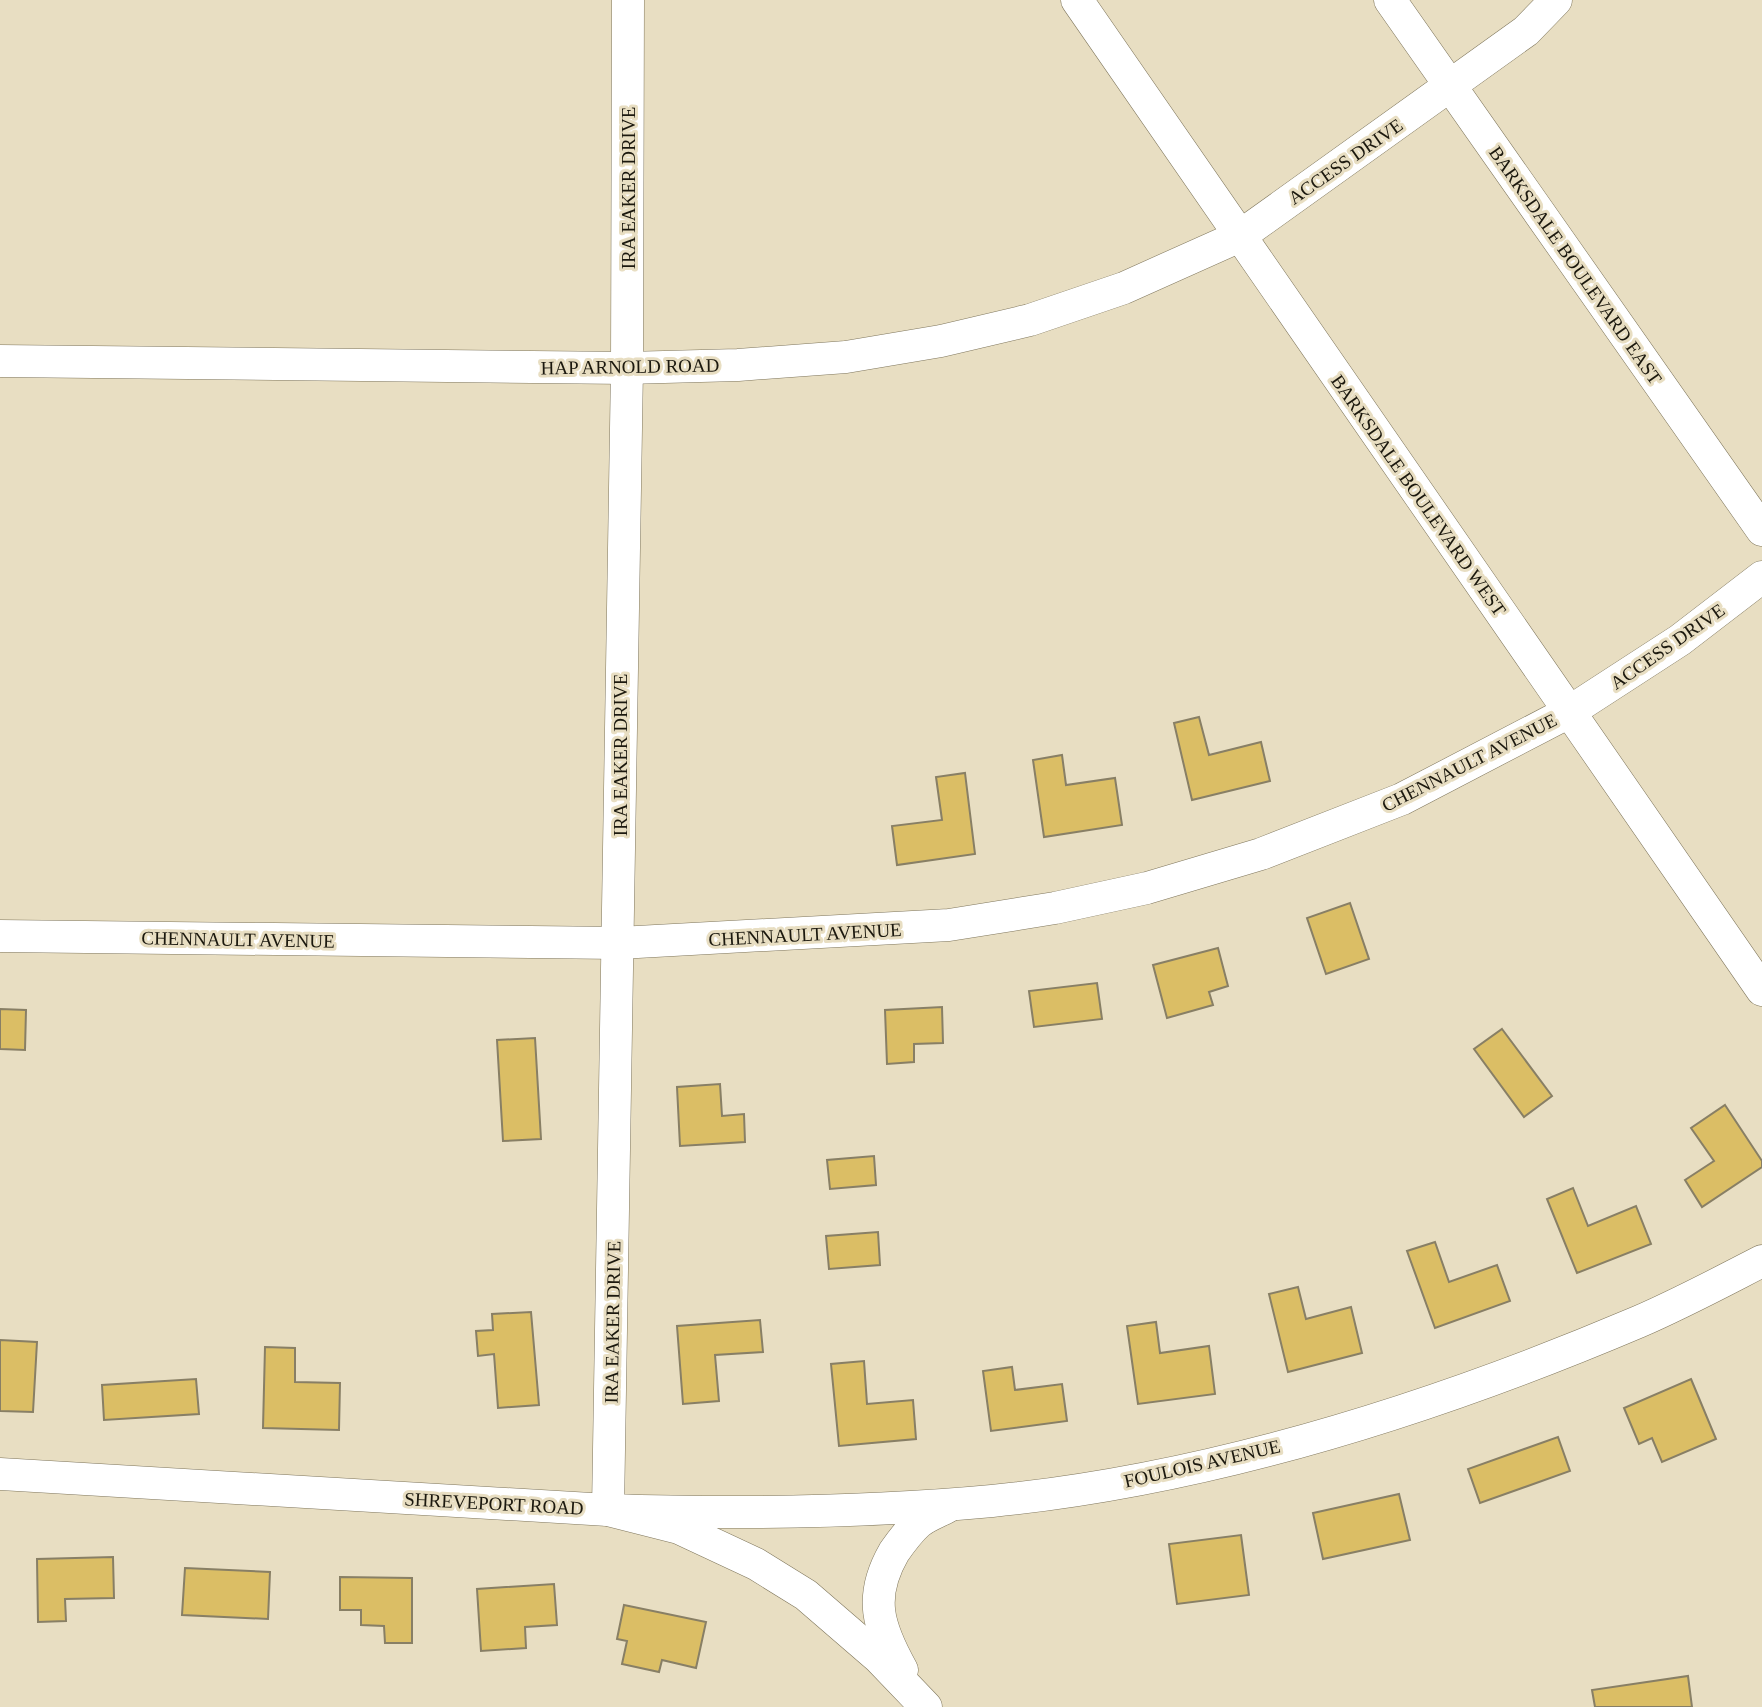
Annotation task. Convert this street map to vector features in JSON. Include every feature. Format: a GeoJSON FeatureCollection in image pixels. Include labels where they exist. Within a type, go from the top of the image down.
{"type":"FeatureCollection","features":[{"type":"Feature","properties":{"kind":"street","name":"IRA EAKER DRIVE"},"geometry":{"type":"LineString","coordinates":[[608,1510],[627,368],[628,0]]}},
{"type":"Feature","properties":{"kind":"street","name":"BARKSDALE BOULEVARD WEST"},"geometry":{"type":"LineString","coordinates":[[1077,0],[1762,990]]}},
{"type":"Feature","properties":{"kind":"street","name":"BARKSDALE BOULEVARD EAST"},"geometry":{"type":"LineString","coordinates":[[1390,0],[1762,530]]}},
{"type":"Feature","properties":{"kind":"street","name":"ACCESS DRIVE"},"geometry":{"type":"LineString","coordinates":[[1240,236],[1526,31],[1556,0]]}},
{"type":"Feature","properties":{"kind":"street","name":"HAP ARNOLD ROAD"},"geometry":{"type":"LineString","coordinates":[[0,361],[627,368],[738,365],[846,357],[941,341],[1030,320],[1124,288],[1240,236]]}},
{"type":"Feature","properties":{"kind":"street","name":"ACCESS DRIVE"},"geometry":{"type":"LineString","coordinates":[[1569,712],[1680,640],[1762,578]]}},
{"type":"Feature","properties":{"kind":"street","name":"CHENNAULT AVENUE"},"geometry":{"type":"LineString","coordinates":[[0,936],[619,943],[949,925],[1055,908],[1147,888],[1261,854],[1402,799],[1569,712]]}},
{"type":"Feature","properties":{"kind":"street","name":"FOULOIS AVENUE"},"geometry":{"type":"LineString","coordinates":[[608,1510],[806,1513],[952,1504],[1104,1485],[1208,1464],[1391,1416],[1512,1374],[1641,1321],[1762,1261]]}},
{"type":"Feature","properties":{"kind":"street","name":"SHREVEPORT ROAD"},"geometry":{"type":"LineString","coordinates":[[0,1474],[608,1510],[679,1528],[757,1564],[806,1595],[879,1658],[921,1701]]}},
{"type":"Feature","properties":{"kind":"street"},"geometry":{"type":"LineString","coordinates":[[921,1701],[886,1641],[878,1590],[884,1570],[900,1543],[919,1522],[952,1504]]}},
{"type":"Feature","properties":{"kind":"building"},"geometry":{"type":"Polygon","coordinates":[[[1199,717],[1209,755],[1261,742],[1270,781],[1192,800],[1174,723],[1199,717]]]}},
{"type":"Feature","properties":{"kind":"building"},"geometry":{"type":"Polygon","coordinates":[[[1062,755],[1066,785],[1115,778],[1122,825],[1044,837],[1033,760],[1062,755]]]}},
{"type":"Feature","properties":{"kind":"building"},"geometry":{"type":"Polygon","coordinates":[[[965,773],[975,854],[897,865],[892,826],[942,820],[936,777],[965,773]]]}},
{"type":"Feature","properties":{"kind":"building"},"geometry":{"type":"Polygon","coordinates":[[[1350,903],[1369,959],[1326,974],[1307,918],[1350,903]]]}},
{"type":"Feature","properties":{"kind":"building"},"geometry":{"type":"Polygon","coordinates":[[[1218,948],[1228,986],[1209,992],[1213,1005],[1167,1018],[1153,965],[1218,948]]]}},
{"type":"Feature","properties":{"kind":"building"},"geometry":{"type":"Polygon","coordinates":[[[1097,983],[1102,1019],[1034,1027],[1029,991],[1097,983]]]}},
{"type":"Feature","properties":{"kind":"building"},"geometry":{"type":"Polygon","coordinates":[[[942,1007],[943,1043],[914,1044],[914,1062],[887,1064],[885,1010],[942,1007]]]}},
{"type":"Feature","properties":{"kind":"building"},"geometry":{"type":"Polygon","coordinates":[[[0,1009],[26,1010],[25,1050],[0,1049],[0,1009]]]}},
{"type":"Feature","properties":{"kind":"building"},"geometry":{"type":"Polygon","coordinates":[[[1502,1029],[1552,1096],[1524,1117],[1474,1049],[1502,1029]]]}},
{"type":"Feature","properties":{"kind":"building"},"geometry":{"type":"Polygon","coordinates":[[[535,1038],[541,1139],[503,1141],[497,1040],[535,1038]]]}},
{"type":"Feature","properties":{"kind":"building"},"geometry":{"type":"Polygon","coordinates":[[[720,1084],[722,1116],[744,1114],[745,1142],[680,1146],[677,1087],[720,1084]]]}},
{"type":"Feature","properties":{"kind":"building"},"geometry":{"type":"Polygon","coordinates":[[[1725,1105],[1762,1161],[1762,1167],[1702,1207],[1685,1180],[1714,1161],[1691,1128],[1725,1105]]]}},
{"type":"Feature","properties":{"kind":"building"},"geometry":{"type":"Polygon","coordinates":[[[874,1156],[876,1185],[830,1189],[827,1160],[874,1156]]]}},
{"type":"Feature","properties":{"kind":"building"},"geometry":{"type":"Polygon","coordinates":[[[1573,1188],[1588,1226],[1636,1206],[1651,1244],[1577,1273],[1547,1199],[1573,1188]]]}},
{"type":"Feature","properties":{"kind":"building"},"geometry":{"type":"Polygon","coordinates":[[[878,1232],[880,1265],[829,1269],[826,1236],[878,1232]]]}},
{"type":"Feature","properties":{"kind":"building"},"geometry":{"type":"Polygon","coordinates":[[[1435,1242],[1449,1282],[1497,1265],[1510,1301],[1435,1328],[1407,1251],[1435,1242]]]}},
{"type":"Feature","properties":{"kind":"building"},"geometry":{"type":"Polygon","coordinates":[[[1298,1287],[1306,1319],[1351,1307],[1362,1353],[1288,1372],[1269,1294],[1298,1287]]]}},
{"type":"Feature","properties":{"kind":"building"},"geometry":{"type":"Polygon","coordinates":[[[531,1312],[539,1405],[498,1408],[494,1354],[478,1356],[476,1331],[493,1330],[492,1314],[531,1312]]]}},
{"type":"Feature","properties":{"kind":"building"},"geometry":{"type":"Polygon","coordinates":[[[760,1320],[763,1352],[715,1355],[719,1401],[683,1404],[677,1326],[760,1320]]]}},
{"type":"Feature","properties":{"kind":"building"},"geometry":{"type":"Polygon","coordinates":[[[1156,1322],[1160,1353],[1209,1346],[1215,1394],[1138,1404],[1127,1326],[1156,1322]]]}},
{"type":"Feature","properties":{"kind":"building"},"geometry":{"type":"Polygon","coordinates":[[[0,1340],[37,1342],[33,1412],[0,1411],[0,1340]]]}},
{"type":"Feature","properties":{"kind":"building"},"geometry":{"type":"Polygon","coordinates":[[[265,1347],[295,1348],[295,1382],[340,1383],[339,1430],[263,1428],[265,1347]]]}},
{"type":"Feature","properties":{"kind":"building"},"geometry":{"type":"Polygon","coordinates":[[[864,1361],[867,1404],[913,1400],[916,1439],[839,1446],[831,1364],[864,1361]]]}},
{"type":"Feature","properties":{"kind":"building"},"geometry":{"type":"Polygon","coordinates":[[[1012,1367],[1015,1390],[1062,1384],[1067,1421],[991,1431],[983,1371],[1012,1367]]]}},
{"type":"Feature","properties":{"kind":"building"},"geometry":{"type":"Polygon","coordinates":[[[196,1379],[199,1414],[104,1420],[102,1385],[196,1379]]]}},
{"type":"Feature","properties":{"kind":"building"},"geometry":{"type":"Polygon","coordinates":[[[1691,1379],[1716,1439],[1662,1462],[1652,1438],[1639,1444],[1624,1408],[1691,1379]]]}},
{"type":"Feature","properties":{"kind":"building"},"geometry":{"type":"Polygon","coordinates":[[[1558,1437],[1570,1471],[1480,1503],[1468,1469],[1558,1437]]]}},
{"type":"Feature","properties":{"kind":"building"},"geometry":{"type":"Polygon","coordinates":[[[1399,1494],[1410,1540],[1323,1559],[1313,1513],[1399,1494]]]}},
{"type":"Feature","properties":{"kind":"building"},"geometry":{"type":"Polygon","coordinates":[[[1241,1535],[1249,1595],[1177,1604],[1169,1544],[1241,1535]]]}},
{"type":"Feature","properties":{"kind":"building"},"geometry":{"type":"Polygon","coordinates":[[[113,1557],[114,1598],[65,1599],[66,1621],[38,1622],[37,1559],[113,1557]]]}},
{"type":"Feature","properties":{"kind":"building"},"geometry":{"type":"Polygon","coordinates":[[[185,1568],[270,1572],[268,1619],[182,1615],[185,1568]]]}},
{"type":"Feature","properties":{"kind":"building"},"geometry":{"type":"Polygon","coordinates":[[[340,1577],[412,1578],[412,1643],[385,1643],[384,1626],[361,1625],[361,1610],[340,1610],[340,1577]]]}},
{"type":"Feature","properties":{"kind":"building"},"geometry":{"type":"Polygon","coordinates":[[[554,1584],[557,1625],[525,1627],[526,1648],[481,1651],[477,1589],[554,1584]]]}},
{"type":"Feature","properties":{"kind":"building"},"geometry":{"type":"Polygon","coordinates":[[[624,1605],[706,1622],[696,1668],[662,1660],[659,1672],[622,1664],[627,1641],[617,1639],[624,1605]]]}},
{"type":"Feature","properties":{"kind":"building"},"geometry":{"type":"Polygon","coordinates":[[[1688,1676],[1692,1707],[1595,1707],[1592,1690],[1688,1676]]]}}]}
